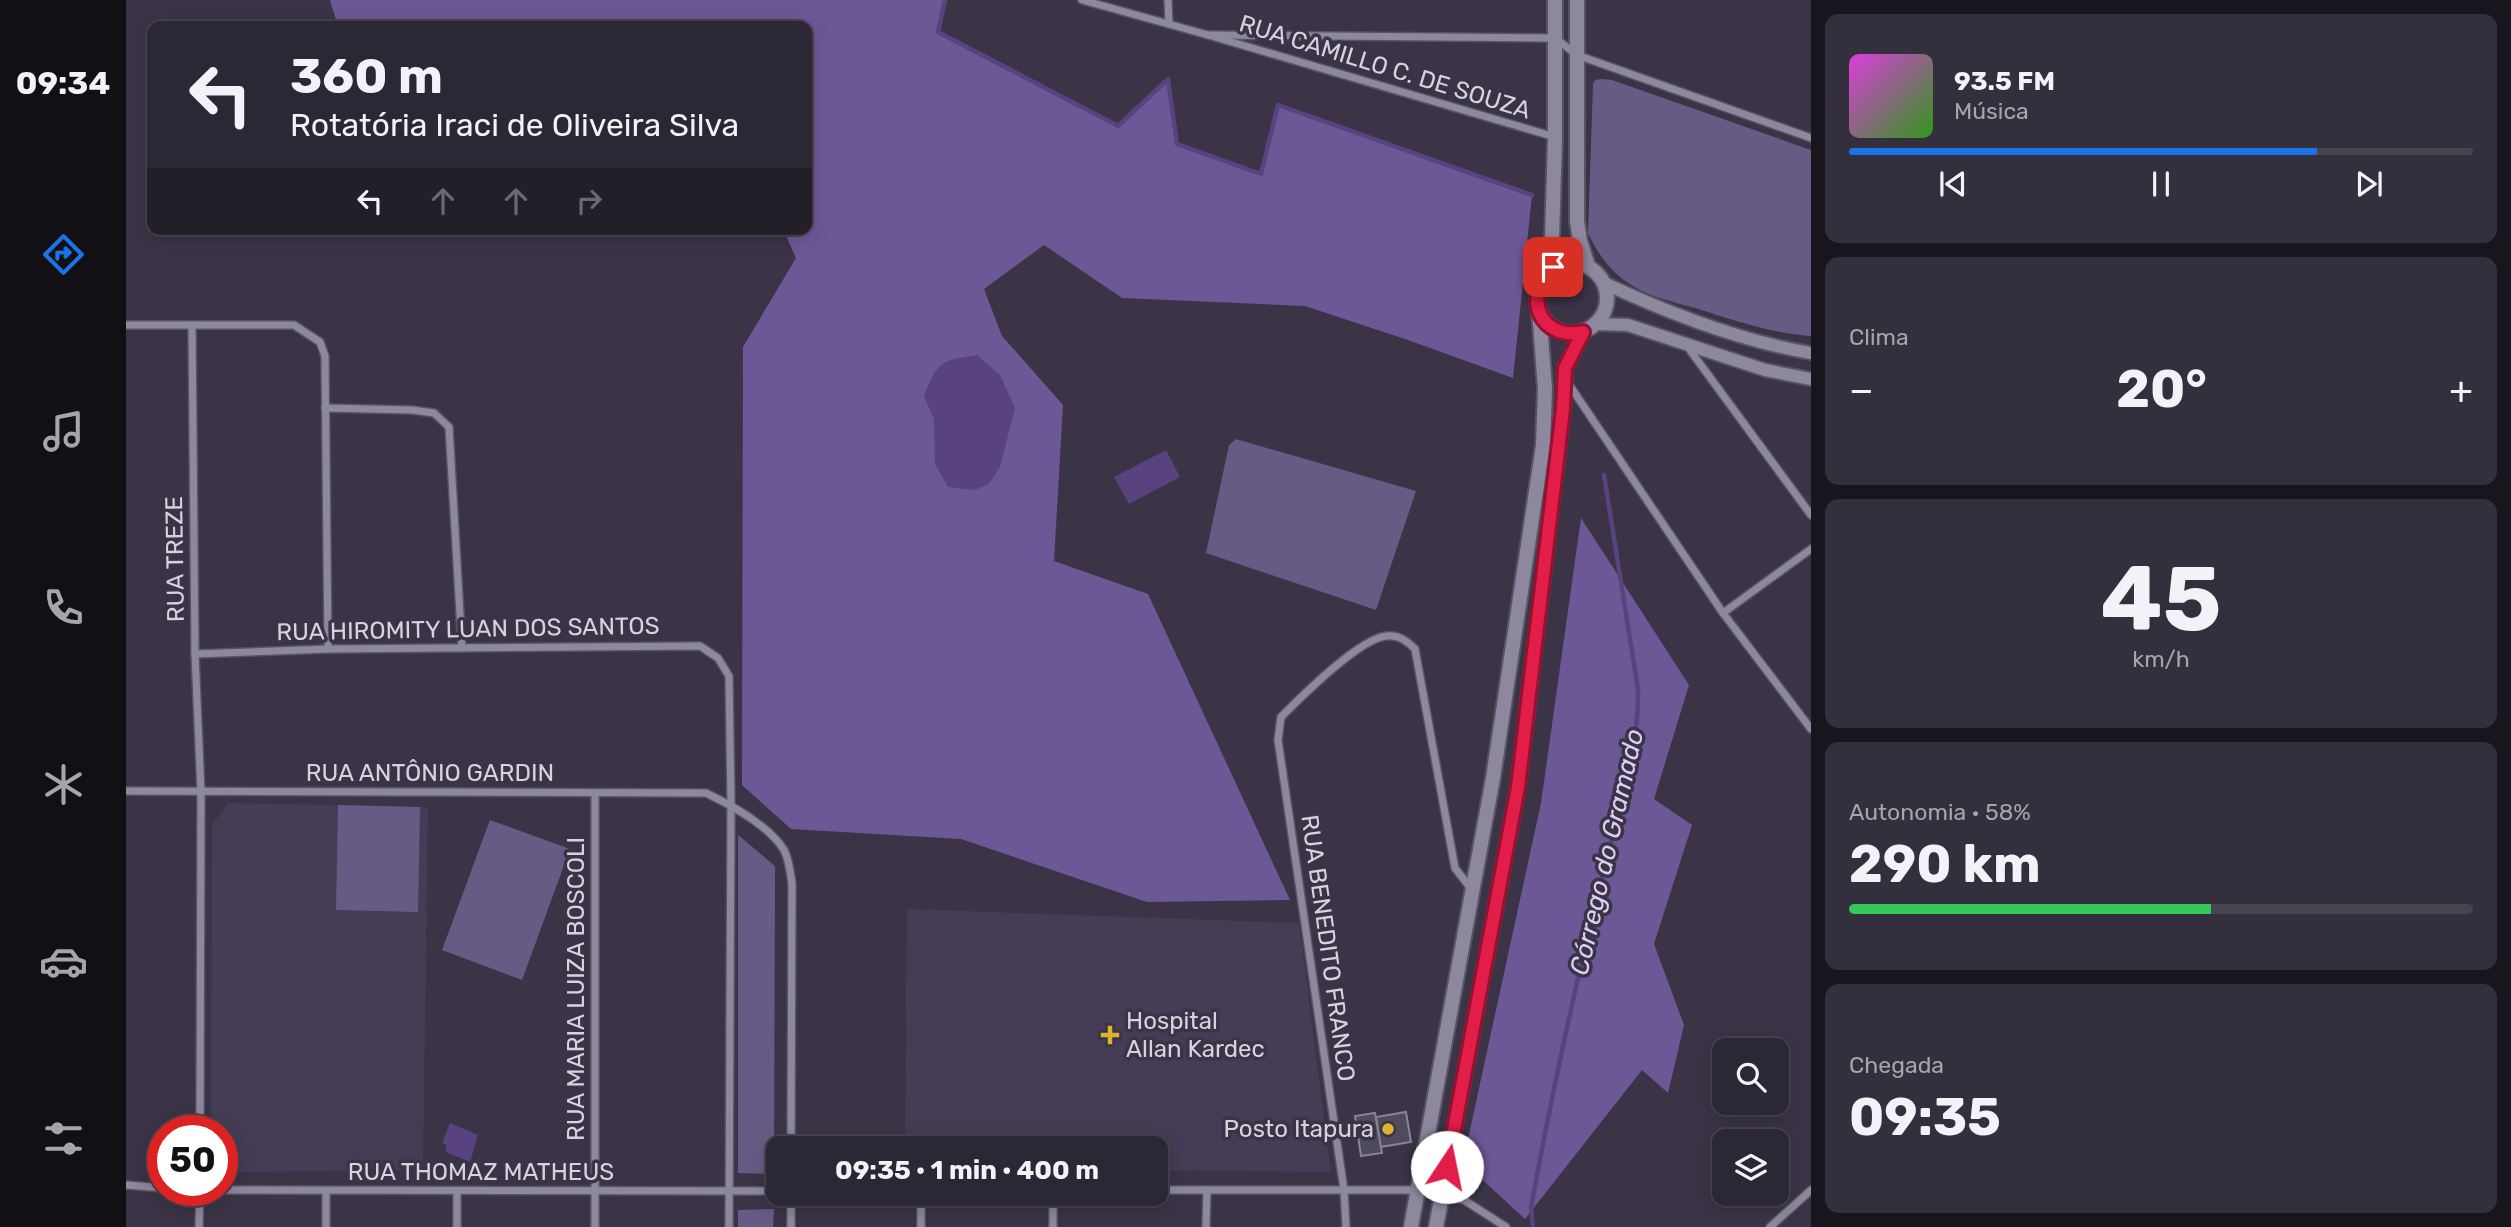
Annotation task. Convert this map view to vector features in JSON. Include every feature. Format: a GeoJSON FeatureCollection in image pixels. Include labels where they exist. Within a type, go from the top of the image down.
{"type":"FeatureCollection","features":[{"type":"Feature","properties":{"kind":"main road"},"geometry":{"type":"LineString","coordinates":[[1411,1227],[1493,778],[1543,445],[1545,389],[1536,299],[1552,239],[1555,0]]}},
{"type":"Feature","properties":{"kind":"main road"},"geometry":{"type":"LineString","coordinates":[[1538,311],[1556,330],[1583,332],[1597,324],[1606,307],[1608,295],[1604,283],[1588,266],[1577,220],[1577,0]]}},
{"type":"Feature","properties":{"kind":"main road"},"geometry":{"type":"LineString","coordinates":[[1539,283],[1553,267],[1564,263],[1576,262],[1588,266]]}},
{"type":"Feature","properties":{"kind":"main road"},"geometry":{"type":"LineString","coordinates":[[1436,1227],[1518,787],[1563,409],[1564,377],[1569,358],[1583,332]]}},
{"type":"Feature","properties":{"kind":"street","name":"RUA CAMILLO C. DE SOUZA"},"geometry":{"type":"LineString","coordinates":[[1082,0],[1555,138]]}},
{"type":"Feature","properties":{"kind":"street"},"geometry":{"type":"LineString","coordinates":[[1168,0],[1169,24]]}},
{"type":"Feature","properties":{"kind":"street"},"geometry":{"type":"LineString","coordinates":[[1208,35],[1555,37],[1577,55],[1811,138]]}},
{"type":"Feature","properties":{"kind":"street"},"geometry":{"type":"LineString","coordinates":[[1604,283],[1643,301],[1737,335],[1781,348],[1811,353]]}},
{"type":"Feature","properties":{"kind":"street"},"geometry":{"type":"LineString","coordinates":[[1597,324],[1628,325],[1765,370],[1811,379]]}},
{"type":"Feature","properties":{"kind":"street"},"geometry":{"type":"LineString","coordinates":[[126,325],[294,325],[320,342],[325,356],[328,649]]}},
{"type":"Feature","properties":{"kind":"street","name":"RUA TREZE"},"geometry":{"type":"LineString","coordinates":[[192,325],[195,654],[201,792],[200,1115]]}},
{"type":"Feature","properties":{"kind":"street"},"geometry":{"type":"LineString","coordinates":[[1685,343],[1811,515]]}},
{"type":"Feature","properties":{"kind":"street"},"geometry":{"type":"LineString","coordinates":[[1564,377],[1723,613],[1811,729]]}},
{"type":"Feature","properties":{"kind":"street"},"geometry":{"type":"LineString","coordinates":[[325,408],[433,413],[449,427],[462,648]]}},
{"type":"Feature","properties":{"kind":"street"},"geometry":{"type":"LineString","coordinates":[[1723,613],[1811,549]]}},
{"type":"Feature","properties":{"kind":"street","name":"RUA BENEDITO FRANCO"},"geometry":{"type":"LineString","coordinates":[[1346,1227],[1344,1190],[1278,740],[1281,716],[1363,644],[1387,636],[1402,638],[1415,649],[1455,868],[1472,891]]}},
{"type":"Feature","properties":{"kind":"street","name":"RUA HIROMITY LUAN DOS SANTOS"},"geometry":{"type":"LineString","coordinates":[[195,654],[328,649],[700,646],[718,659],[729,676],[731,804]]}},
{"type":"Feature","properties":{"kind":"street","name":"RUA ANTÔNIO GARDIN"},"geometry":{"type":"LineString","coordinates":[[126,792],[706,793],[731,804],[774,837],[786,852],[792,883],[791,1136]]}},
{"type":"Feature","properties":{"kind":"street","name":"RUA MARIA LUIZA BOSCOLI"},"geometry":{"type":"LineString","coordinates":[[595,793],[595,1227]]}},
{"type":"Feature","properties":{"kind":"street"},"geometry":{"type":"LineString","coordinates":[[729,1227],[731,804]]}},
{"type":"Feature","properties":{"kind":"street"},"geometry":{"type":"LineString","coordinates":[[126,1185],[147,1187]]}},
{"type":"Feature","properties":{"kind":"street"},"geometry":{"type":"LineString","coordinates":[[1168,1190],[1417,1190],[1464,1200],[1506,1227]]}},
{"type":"Feature","properties":{"kind":"street"},"geometry":{"type":"LineString","coordinates":[[1206,1227],[1207,1190]]}},
{"type":"Feature","properties":{"kind":"street"},"geometry":{"type":"LineString","coordinates":[[1770,1227],[1811,1190]]}},
{"type":"Feature","properties":{"kind":"street","name":"RUA THOMAZ MATHEUS"},"geometry":{"type":"LineString","coordinates":[[238,1191],[766,1191]]}},
{"type":"Feature","properties":{"kind":"street"},"geometry":{"type":"LineString","coordinates":[[326,1191],[326,1227]]}},
{"type":"Feature","properties":{"kind":"street"},"geometry":{"type":"LineString","coordinates":[[457,1191],[457,1227]]}},
{"type":"Feature","properties":{"kind":"street"},"geometry":{"type":"LineString","coordinates":[[199,1227],[200,1206]]}},
{"type":"Feature","properties":{"kind":"street"},"geometry":{"type":"LineString","coordinates":[[791,1206],[791,1227]]}},
{"type":"Feature","properties":{"kind":"street"},"geometry":{"type":"LineString","coordinates":[[921,1206],[921,1227]]}},
{"type":"Feature","properties":{"kind":"street"},"geometry":{"type":"LineString","coordinates":[[1053,1206],[1053,1227]]}},
{"type":"Feature","properties":{"kind":"shaded area"},"geometry":{"type":"Polygon","coordinates":[[[330,0],[945,0],[938,32],[1117,126],[1168,79],[1177,144],[1261,174],[1278,105],[1532,195],[1513,378],[1305,306],[1122,298],[1044,245],[984,289],[1002,336],[1063,405],[1054,561],[1148,594],[1290,900],[1147,902],[961,839],[791,829],[742,785],[743,347],[796,258],[786,235],[812,235],[812,21],[336,20],[330,0]]]}},
{"type":"Feature","properties":{"kind":"shaded area"},"geometry":{"type":"Polygon","coordinates":[[[1595,80],[1612,80],[1811,150],[1811,336],[1752,325],[1640,290],[1618,275],[1599,253],[1588,233],[1593,84],[1595,80]]]}},
{"type":"Feature","properties":{"kind":"shaded area"},"geometry":{"type":"Polygon","coordinates":[[[977,355],[1000,375],[1015,408],[1000,467],[989,484],[975,490],[948,487],[935,464],[934,419],[924,396],[942,364],[977,355]]]}},
{"type":"Feature","properties":{"kind":"shaded area"},"geometry":{"type":"Polygon","coordinates":[[[1236,439],[1416,491],[1376,610],[1206,553],[1229,445],[1236,439]]]}},
{"type":"Feature","properties":{"kind":"shaded area"},"geometry":{"type":"Polygon","coordinates":[[[1166,450],[1180,477],[1129,504],[1114,477],[1166,450]]]}},
{"type":"Feature","properties":{"kind":"shaded area"},"geometry":{"type":"Polygon","coordinates":[[[1581,518],[1689,685],[1654,799],[1692,825],[1654,944],[1684,1025],[1668,1093],[1642,1070],[1525,1219],[1463,1162],[1541,803],[1581,518]]]}},
{"type":"Feature","properties":{"kind":"shaded area"},"geometry":{"type":"Polygon","coordinates":[[[228,803],[428,807],[423,1170],[238,1172],[238,1115],[211,1115],[212,825],[228,803]]]}},
{"type":"Feature","properties":{"kind":"shaded area"},"geometry":{"type":"Polygon","coordinates":[[[338,805],[420,807],[418,912],[336,910],[338,805]]]}},
{"type":"Feature","properties":{"kind":"shaded area"},"geometry":{"type":"Polygon","coordinates":[[[490,820],[570,849],[522,980],[442,950],[490,820]]]}},
{"type":"Feature","properties":{"kind":"shaded area"},"geometry":{"type":"Polygon","coordinates":[[[738,835],[775,866],[774,1136],[766,1136],[766,1174],[738,1173],[738,835]]]}},
{"type":"Feature","properties":{"kind":"shaded area","name":"Hospital Allan Kardec"},"geometry":{"type":"Polygon","coordinates":[[[907,909],[1299,923],[1331,1172],[1168,1170],[1168,1136],[905,1136],[907,909]]]}},
{"type":"Feature","properties":{"kind":"shaded area"},"geometry":{"type":"Polygon","coordinates":[[[450,1123],[478,1135],[470,1162],[446,1152],[446,1145],[442,1143],[450,1123]]]}},
{"type":"Feature","properties":{"kind":"shaded area"},"geometry":{"type":"Polygon","coordinates":[[[774,1209],[773,1227],[738,1227],[738,1210],[774,1209]]]}},
{"type":"Feature","properties":{"kind":"building"},"geometry":{"type":"Polygon","coordinates":[[[1406,1112],[1411,1142],[1380,1147],[1376,1117],[1406,1112]]]}},
{"type":"Feature","properties":{"kind":"building"},"geometry":{"type":"Polygon","coordinates":[[[1375,1113],[1382,1153],[1361,1156],[1355,1116],[1375,1113]]]}},
{"type":"Feature","properties":{"kind":"waterway"},"geometry":{"type":"LineString","coordinates":[[945,0],[938,32],[1118,126],[1168,79],[1177,144],[1261,174],[1278,105],[1532,195]]}},
{"type":"Feature","properties":{"kind":"waterway","name":"Córrego do Gramado"},"geometry":{"type":"LineString","coordinates":[[1533,1227],[1531,1208],[1554,1089],[1598,892],[1630,766],[1637,715],[1638,689],[1604,475]]}},
{"type":"Feature","properties":{"kind":"place","name":"Hospital Allan Kardec"},"geometry":{"type":"Point","coordinates":[1110,1035]}},
{"type":"Feature","properties":{"kind":"place","name":"Posto Itapura"},"geometry":{"type":"Point","coordinates":[1388,1129]}},
{"type":"Feature","properties":{"kind":"route"},"geometry":{"type":"LineString","coordinates":[[1447,1167],[1518,787],[1563,409],[1565,368],[1583,332],[1556,330],[1538,311],[1536,299],[1539,283],[1553,267]]}}]}
